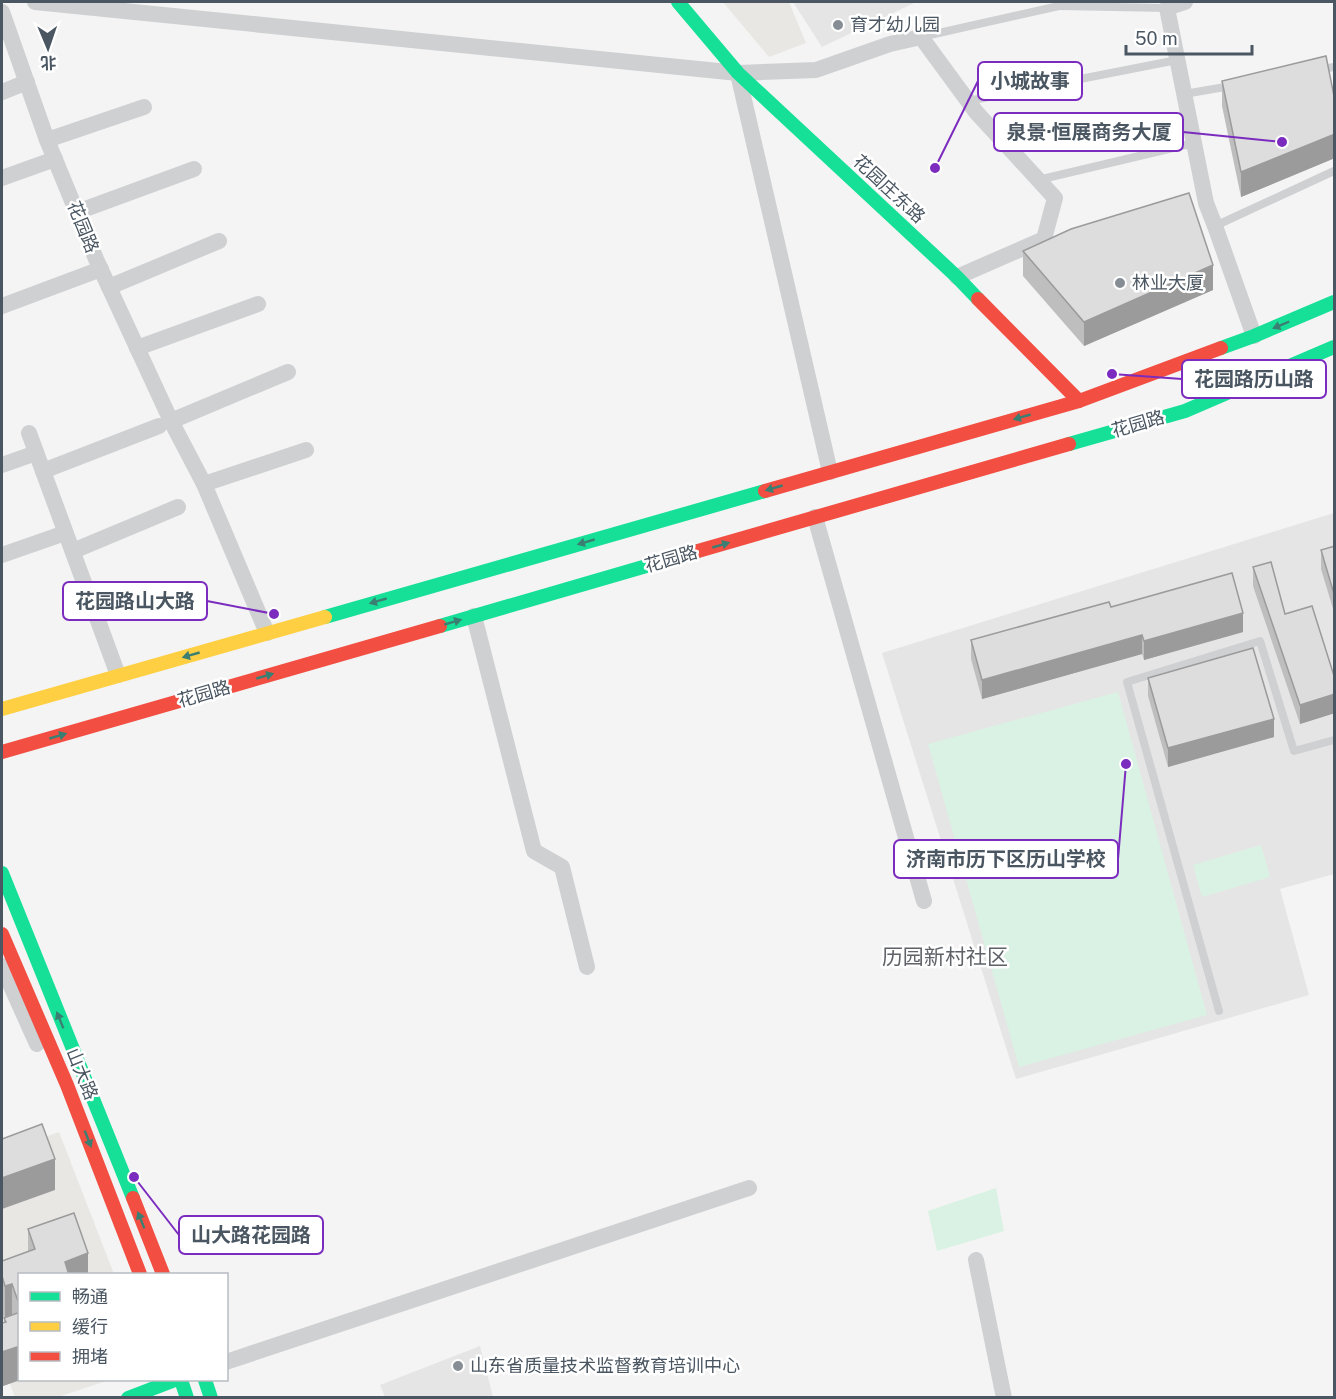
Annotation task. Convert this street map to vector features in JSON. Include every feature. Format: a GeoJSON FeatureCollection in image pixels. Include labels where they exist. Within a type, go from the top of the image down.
{"type":"FeatureCollection","features":[{"type":"Feature","properties":{"kind":"main road","name":"花园庄东路"},"geometry":{"type":"LineString","coordinates":[[678,2],[738,73],[957,277],[1079,401]]}},
{"type":"Feature","properties":{"kind":"main road"},"geometry":{"type":"LineString","coordinates":[[2,708],[1079,401],[1254,336],[1335,302]]}},
{"type":"Feature","properties":{"kind":"main road","name":"花园路"},"geometry":{"type":"LineString","coordinates":[[2,752],[1185,411],[1335,347]]}},
{"type":"Feature","properties":{"kind":"main road","name":"山大路"},"geometry":{"type":"LineString","coordinates":[[2,873],[162,1273]]}},
{"type":"Feature","properties":{"kind":"main road","name":"山大路"},"geometry":{"type":"LineString","coordinates":[[2,934],[67,1085],[139,1273]]}},
{"type":"Feature","properties":{"kind":"main road"},"geometry":{"type":"LineString","coordinates":[[128,1398],[172,1381]]}},
{"type":"Feature","properties":{"kind":"main road"},"geometry":{"type":"LineString","coordinates":[[181,1381],[188,1398]]}},
{"type":"Feature","properties":{"kind":"main road"},"geometry":{"type":"LineString","coordinates":[[204,1381],[211,1398]]}},
{"type":"Feature","properties":{"kind":"street"},"geometry":{"type":"LineString","coordinates":[[35,2],[738,73],[816,70],[890,44],[921,37],[976,112],[1055,198],[1044,239],[957,277]]}},
{"type":"Feature","properties":{"kind":"street"},"geometry":{"type":"LineString","coordinates":[[1185,2],[1167,8],[1206,203],[1254,336]]}},
{"type":"Feature","properties":{"kind":"street","name":"花园路"},"geometry":{"type":"LineString","coordinates":[[2,12],[47,140],[137,348],[165,423],[204,484],[267,633]]}},
{"type":"Feature","properties":{"kind":"street"},"geometry":{"type":"LineString","coordinates":[[738,73],[830,472]]}},
{"type":"Feature","properties":{"kind":"street"},"geometry":{"type":"LineString","coordinates":[[2,92],[27,82]]}},
{"type":"Feature","properties":{"kind":"street"},"geometry":{"type":"LineString","coordinates":[[47,140],[144,107]]}},
{"type":"Feature","properties":{"kind":"street"},"geometry":{"type":"LineString","coordinates":[[2,178],[55,159]]}},
{"type":"Feature","properties":{"kind":"street"},"geometry":{"type":"LineString","coordinates":[[77,212],[194,169]]}},
{"type":"Feature","properties":{"kind":"street"},"geometry":{"type":"LineString","coordinates":[[109,287],[219,241]]}},
{"type":"Feature","properties":{"kind":"street"},"geometry":{"type":"LineString","coordinates":[[2,306],[101,269]]}},
{"type":"Feature","properties":{"kind":"street"},"geometry":{"type":"LineString","coordinates":[[137,348],[258,304]]}},
{"type":"Feature","properties":{"kind":"street"},"geometry":{"type":"LineString","coordinates":[[43,471],[288,372]]}},
{"type":"Feature","properties":{"kind":"street"},"geometry":{"type":"LineString","coordinates":[[29,433],[118,675]]}},
{"type":"Feature","properties":{"kind":"street"},"geometry":{"type":"LineString","coordinates":[[204,484],[306,450]]}},
{"type":"Feature","properties":{"kind":"street"},"geometry":{"type":"LineString","coordinates":[[2,465],[36,453]]}},
{"type":"Feature","properties":{"kind":"street"},"geometry":{"type":"LineString","coordinates":[[73,551],[178,507]]}},
{"type":"Feature","properties":{"kind":"street"},"geometry":{"type":"LineString","coordinates":[[815,517],[924,901]]}},
{"type":"Feature","properties":{"kind":"street"},"geometry":{"type":"LineString","coordinates":[[2,555],[65,533]]}},
{"type":"Feature","properties":{"kind":"street"},"geometry":{"type":"LineString","coordinates":[[474,616],[534,851],[562,867],[588,967]]}},
{"type":"Feature","properties":{"kind":"street","name":"山大路"},"geometry":{"type":"LineString","coordinates":[[2,966],[37,1044],[67,1085]]}},
{"type":"Feature","properties":{"kind":"street"},"geometry":{"type":"LineString","coordinates":[[228,1361],[749,1188]]}},
{"type":"Feature","properties":{"kind":"street"},"geometry":{"type":"LineString","coordinates":[[976,1260],[1004,1398]]}},
{"type":"Feature","properties":{"kind":"lane"},"geometry":{"type":"LineString","coordinates":[[921,37],[1058,4],[1167,8]]}},
{"type":"Feature","properties":{"kind":"lane"},"geometry":{"type":"LineString","coordinates":[[968,101],[1178,60]]}},
{"type":"Feature","properties":{"kind":"lane"},"geometry":{"type":"LineString","coordinates":[[1311,71],[1335,67]]}},
{"type":"Feature","properties":{"kind":"lane"},"geometry":{"type":"LineString","coordinates":[[1184,94],[1242,84]]}},
{"type":"Feature","properties":{"kind":"lane"},"geometry":{"type":"LineString","coordinates":[[1038,180],[1194,143]]}},
{"type":"Feature","properties":{"kind":"lane"},"geometry":{"type":"LineString","coordinates":[[1215,226],[1335,171]]}},
{"type":"Feature","properties":{"kind":"lane"},"geometry":{"type":"LineString","coordinates":[[1220,1011],[1127,682],[1260,641],[1294,752],[1335,740]]}},
{"type":"Feature","properties":{"kind":"shaded area"},"geometry":{"type":"Polygon","coordinates":[[[723,2],[789,2],[806,43],[769,57],[723,2]]]}},
{"type":"Feature","properties":{"kind":"shaded area","name":"育才幼儿园"},"geometry":{"type":"Polygon","coordinates":[[[793,2],[913,2],[914,3],[822,47],[793,2]]]}},
{"type":"Feature","properties":{"kind":"shaded area"},"geometry":{"type":"Polygon","coordinates":[[[1334,513],[1334,874],[1280,889],[1309,995],[1016,1079],[882,653],[1334,513]]]}},
{"type":"Feature","properties":{"kind":"shaded area"},"geometry":{"type":"Polygon","coordinates":[[[59,1132],[114,1273],[18,1273],[18,1381],[106,1381],[58,1397],[15,1397],[2,1363],[2,1152],[59,1132]]]}},
{"type":"Feature","properties":{"kind":"shaded area","name":"山东省质量技术监督教育培训中心"},"geometry":{"type":"Polygon","coordinates":[[[480,1346],[493,1397],[385,1397],[380,1385],[480,1346]]]}},
{"type":"Feature","properties":{"kind":"green space"},"geometry":{"type":"Polygon","coordinates":[[[1118,692],[1207,1015],[1019,1067],[928,744],[1118,692]]]}},
{"type":"Feature","properties":{"kind":"green space"},"geometry":{"type":"Polygon","coordinates":[[[1261,845],[1270,877],[1202,897],[1193,865],[1261,845]]]}},
{"type":"Feature","properties":{"kind":"green space"},"geometry":{"type":"Polygon","coordinates":[[[996,1188],[1004,1231],[937,1251],[928,1211],[996,1188]]]}},
{"type":"Feature","properties":{"kind":"building"},"geometry":{"type":"Polygon","coordinates":[[[1326,56],[1335,101],[1335,134],[1241,172],[1222,81],[1326,56]]]}},
{"type":"Feature","properties":{"kind":"building","name":"林业大厦"},"geometry":{"type":"Polygon","coordinates":[[[1189,193],[1213,265],[1084,322],[1023,251],[1071,229],[1189,193]]]}},
{"type":"Feature","properties":{"kind":"building"},"geometry":{"type":"Polygon","coordinates":[[[1335,546],[1335,594],[1334,594],[1321,550],[1335,546]]]}},
{"type":"Feature","properties":{"kind":"building"},"geometry":{"type":"Polygon","coordinates":[[[1271,562],[1285,614],[1312,606],[1335,679],[1335,694],[1300,705],[1253,567],[1271,562]]]}},
{"type":"Feature","properties":{"kind":"building"},"geometry":{"type":"Polygon","coordinates":[[[1232,573],[1243,613],[1144,641],[1142,635],[982,680],[971,640],[1109,602],[1111,607],[1232,573]]]}},
{"type":"Feature","properties":{"kind":"building"},"geometry":{"type":"Polygon","coordinates":[[[1253,648],[1274,719],[1168,748],[1148,678],[1253,648]]]}},
{"type":"Feature","properties":{"kind":"building"},"geometry":{"type":"Polygon","coordinates":[[[42,1124],[55,1159],[2,1178],[2,1139],[42,1124]]]}},
{"type":"Feature","properties":{"kind":"building"},"geometry":{"type":"Polygon","coordinates":[[[74,1213],[88,1253],[65,1262],[68,1273],[18,1273],[18,1301],[12,1284],[5,1286],[2,1261],[35,1249],[28,1229],[74,1213]]]}},
{"type":"Feature","properties":{"kind":"building"},"geometry":{"type":"Polygon","coordinates":[[[18,1313],[18,1347],[2,1352],[2,1323],[6,1322],[4,1318],[18,1313]]]}},
{"type":"Feature","properties":{"kind":"traffic: fast"},"geometry":{"type":"LineString","coordinates":[[678,2],[738,73],[978,299]]}},
{"type":"Feature","properties":{"kind":"traffic: fast"},"geometry":{"type":"LineString","coordinates":[[1221,348],[1334,302]]}},
{"type":"Feature","properties":{"kind":"traffic: fast"},"geometry":{"type":"LineString","coordinates":[[1069,444],[1185,411],[1334,347]]}},
{"type":"Feature","properties":{"kind":"traffic: fast"},"geometry":{"type":"LineString","coordinates":[[325,617],[765,491]]}},
{"type":"Feature","properties":{"kind":"traffic: fast"},"geometry":{"type":"LineString","coordinates":[[440,626],[698,551]]}},
{"type":"Feature","properties":{"kind":"traffic: fast"},"geometry":{"type":"LineString","coordinates":[[2,873],[133,1198]]}},
{"type":"Feature","properties":{"kind":"traffic: fast"},"geometry":{"type":"LineString","coordinates":[[128,1398],[172,1381]]}},
{"type":"Feature","properties":{"kind":"traffic: fast"},"geometry":{"type":"LineString","coordinates":[[181,1381],[187,1398]]}},
{"type":"Feature","properties":{"kind":"traffic: fast"},"geometry":{"type":"LineString","coordinates":[[205,1381],[211,1398]]}},
{"type":"Feature","properties":{"kind":"traffic: slow"},"geometry":{"type":"LineString","coordinates":[[2,709],[325,617]]}},
{"type":"Feature","properties":{"kind":"traffic: jam"},"geometry":{"type":"LineString","coordinates":[[978,299],[1079,401]]}},
{"type":"Feature","properties":{"kind":"traffic: jam"},"geometry":{"type":"LineString","coordinates":[[765,491],[1079,401],[1221,348]]}},
{"type":"Feature","properties":{"kind":"traffic: jam"},"geometry":{"type":"LineString","coordinates":[[698,551],[1069,444]]}},
{"type":"Feature","properties":{"kind":"traffic: jam"},"geometry":{"type":"LineString","coordinates":[[2,752],[440,626]]}},
{"type":"Feature","properties":{"kind":"traffic: jam"},"geometry":{"type":"LineString","coordinates":[[2,934],[67,1085],[140,1273]]}},
{"type":"Feature","properties":{"kind":"traffic: jam"},"geometry":{"type":"LineString","coordinates":[[133,1198],[163,1273]]}},
{"type":"Feature","properties":{"kind":"place","name":"育才幼儿园"},"geometry":{"type":"Point","coordinates":[838,25]}},
{"type":"Feature","properties":{"kind":"place","name":"泉景·恒展商务大厦"},"geometry":{"type":"Point","coordinates":[1282,142]}},
{"type":"Feature","properties":{"kind":"place","name":"小城故事"},"geometry":{"type":"Point","coordinates":[935,168]}},
{"type":"Feature","properties":{"kind":"place","name":"林业大厦"},"geometry":{"type":"Point","coordinates":[1120,283]}},
{"type":"Feature","properties":{"kind":"place","name":"花园路历山路"},"geometry":{"type":"Point","coordinates":[1112,374]}},
{"type":"Feature","properties":{"kind":"place","name":"花园路山大路"},"geometry":{"type":"Point","coordinates":[274,614]}},
{"type":"Feature","properties":{"kind":"place","name":"济南市历下区历山学校"},"geometry":{"type":"Point","coordinates":[1126,764]}},
{"type":"Feature","properties":{"kind":"place","name":"山大路花园路"},"geometry":{"type":"Point","coordinates":[134,1177]}},
{"type":"Feature","properties":{"kind":"place","name":"山东省质量技术监督教育培训中心"},"geometry":{"type":"Point","coordinates":[458,1366]}},
{"type":"Feature","properties":{"kind":"district","name":"历园新村社区"},"geometry":{"type":"Point","coordinates":[945,957]}}]}
